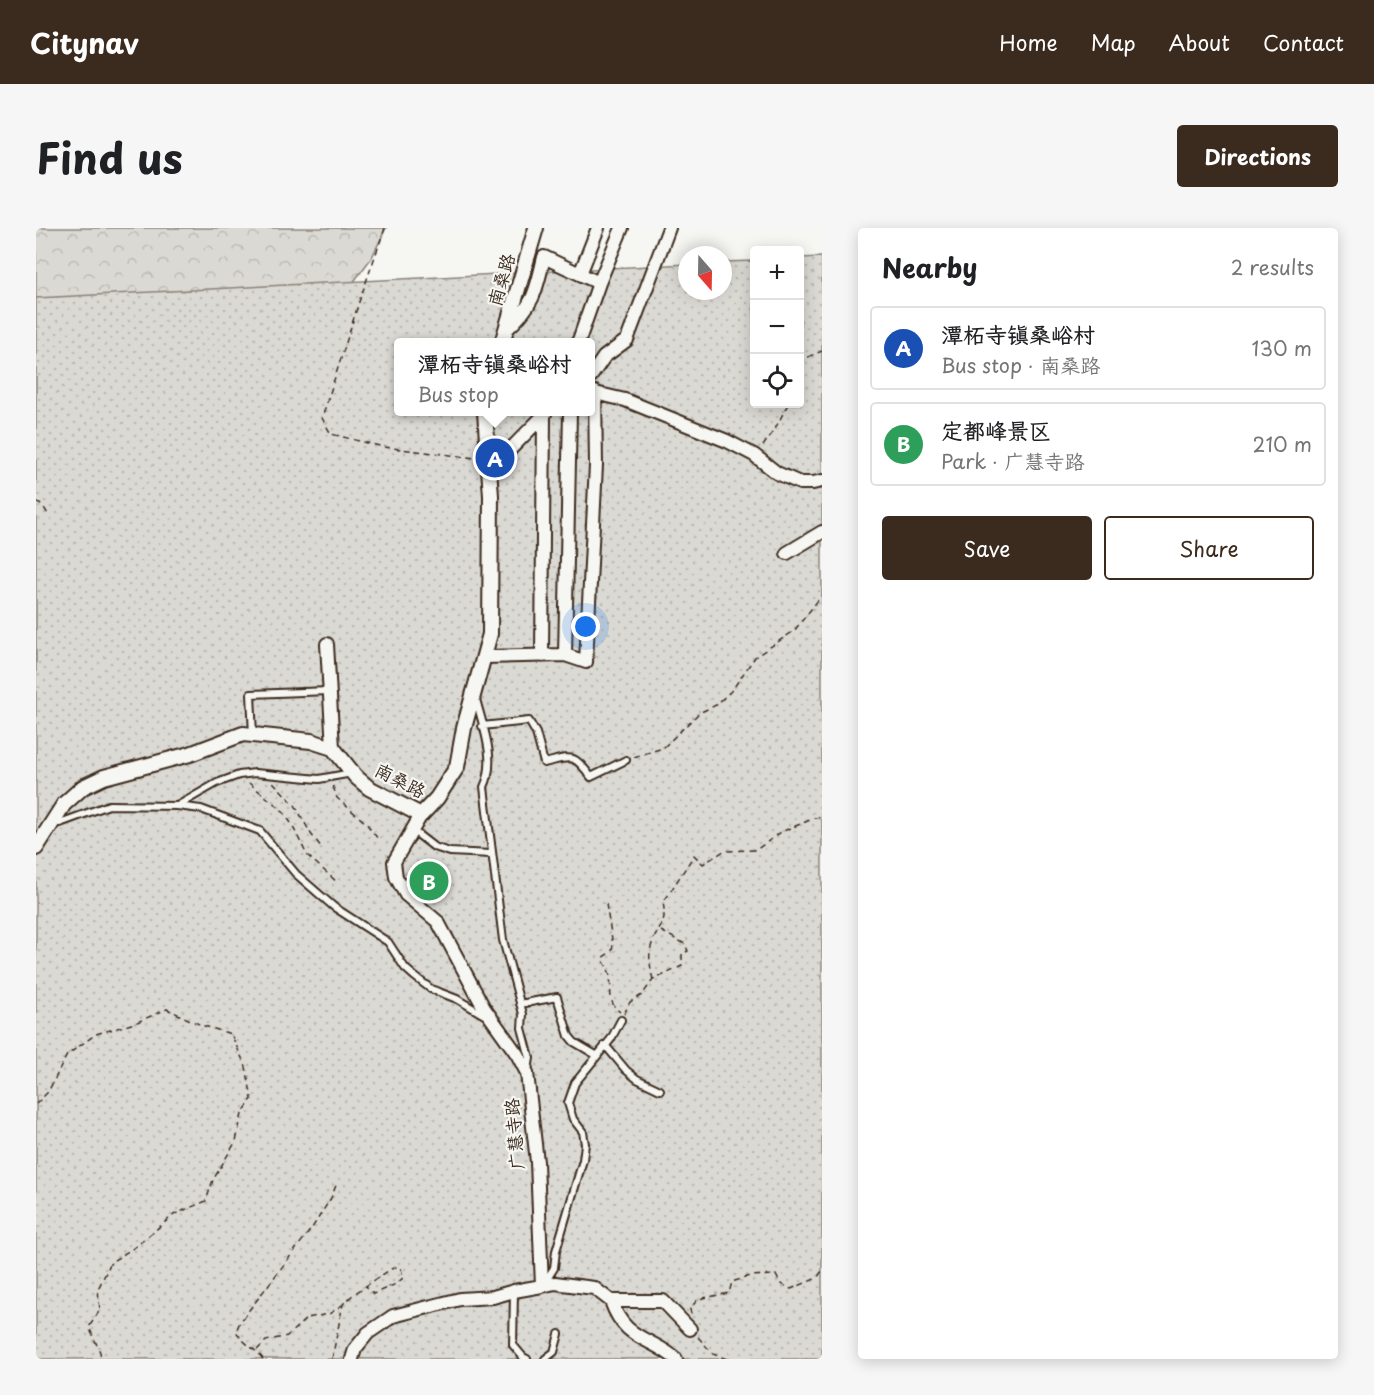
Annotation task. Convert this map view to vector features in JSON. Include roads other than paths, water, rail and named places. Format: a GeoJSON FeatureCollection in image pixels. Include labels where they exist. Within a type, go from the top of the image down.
{"type":"FeatureCollection","features":[{"type":"Feature","properties":{"kind":"street","name":"南桑路"},"geometry":{"type":"LineString","coordinates":[[504,336],[536,228]]}},
{"type":"Feature","properties":{"kind":"street"},"geometry":{"type":"LineString","coordinates":[[580,274],[598,228]]}},
{"type":"Feature","properties":{"kind":"street"},"geometry":{"type":"LineString","coordinates":[[579,338],[622,228]]}},
{"type":"Feature","properties":{"kind":"street"},"geometry":{"type":"LineString","coordinates":[[595,370],[604,357],[627,340],[669,228]]}},
{"type":"Feature","properties":{"kind":"street"},"geometry":{"type":"LineString","coordinates":[[504,336],[522,316],[535,296],[544,257],[599,283]]}},
{"type":"Feature","properties":{"kind":"street"},"geometry":{"type":"LineString","coordinates":[[595,392],[625,400],[727,441],[754,455],[777,473],[800,483],[822,481]]}},
{"type":"Feature","properties":{"kind":"street","name":"南桑路"},"geometry":{"type":"LineString","coordinates":[[333,748],[353,773],[369,788],[421,815],[437,798],[457,767],[490,634],[492,546],[490,464],[485,416]]}},
{"type":"Feature","properties":{"kind":"street"},"geometry":{"type":"LineString","coordinates":[[490,464],[544,416]]}},
{"type":"Feature","properties":{"kind":"street"},"geometry":{"type":"LineString","coordinates":[[542,655],[546,416]]}},
{"type":"Feature","properties":{"kind":"street"},"geometry":{"type":"LineString","coordinates":[[565,655],[570,416]]}},
{"type":"Feature","properties":{"kind":"street"},"geometry":{"type":"LineString","coordinates":[[484,657],[565,655],[586,662],[596,465],[594,416]]}},
{"type":"Feature","properties":{"kind":"street"},"geometry":{"type":"LineString","coordinates":[[787,553],[822,532]]}},
{"type":"Feature","properties":{"kind":"street"},"geometry":{"type":"LineString","coordinates":[[36,848],[64,804],[83,787],[104,777],[190,754],[243,734],[311,741],[333,748],[327,644]]}},
{"type":"Feature","properties":{"kind":"street","name":"广慧寺路"},"geometry":{"type":"LineString","coordinates":[[421,815],[394,862],[396,877],[406,895],[438,922],[464,973],[528,1073],[537,1162],[542,1286]]}},
{"type":"Feature","properties":{"kind":"street"},"geometry":{"type":"LineString","coordinates":[[352,1359],[355,1349],[368,1333],[393,1316],[460,1299],[493,1297],[555,1283],[594,1287],[611,1301],[620,1322],[632,1334],[675,1359]]}},
{"type":"Feature","properties":{"kind":"street"},"geometry":{"type":"LineString","coordinates":[[611,1301],[663,1301],[690,1329]]}},
{"type":"Feature","properties":{"kind":"lane"},"geometry":{"type":"LineString","coordinates":[[253,735],[251,694],[330,691]]}},
{"type":"Feature","properties":{"kind":"lane"},"geometry":{"type":"LineString","coordinates":[[474,693],[490,768],[484,787],[503,940],[523,1014],[522,1028],[530,1058],[528,1073]]}},
{"type":"Feature","properties":{"kind":"lane"},"geometry":{"type":"LineString","coordinates":[[482,726],[529,720],[536,733],[544,763],[571,757],[577,759],[591,777],[626,760]]}},
{"type":"Feature","properties":{"kind":"lane"},"geometry":{"type":"LineString","coordinates":[[177,806],[217,783],[239,775],[255,773],[320,779],[353,773]]}},
{"type":"Feature","properties":{"kind":"lane"},"geometry":{"type":"LineString","coordinates":[[52,821],[60,824],[108,805],[177,806],[201,809],[260,831],[296,874],[334,907],[388,942],[405,968],[414,976],[431,989],[457,999],[494,1021]]}},
{"type":"Feature","properties":{"kind":"lane"},"geometry":{"type":"LineString","coordinates":[[411,830],[434,847],[450,852],[492,854]]}},
{"type":"Feature","properties":{"kind":"lane"},"geometry":{"type":"LineString","coordinates":[[520,1004],[557,997],[569,1036],[574,1042],[596,1055]]}},
{"type":"Feature","properties":{"kind":"lane"},"geometry":{"type":"LineString","coordinates":[[542,1286],[554,1268],[556,1251],[583,1160],[585,1144],[583,1132],[573,1119],[568,1103],[575,1083],[605,1045],[622,1017]]}},
{"type":"Feature","properties":{"kind":"lane"},"geometry":{"type":"LineString","coordinates":[[605,1045],[626,1070],[637,1079],[660,1090]]}},
{"type":"Feature","properties":{"kind":"lane"},"geometry":{"type":"LineString","coordinates":[[514,1291],[513,1345],[526,1359]]}},
{"type":"Feature","properties":{"kind":"lane"},"geometry":{"type":"LineString","coordinates":[[545,1359],[554,1352],[559,1334]]}},
{"type":"Feature","properties":{"kind":"place","name":"潭柘寺镇桑峪村"},"geometry":{"type":"Point","coordinates":[495,458]}},
{"type":"Feature","properties":{"kind":"place","name":"定都峰景区"},"geometry":{"type":"Point","coordinates":[429,881]}}]}
